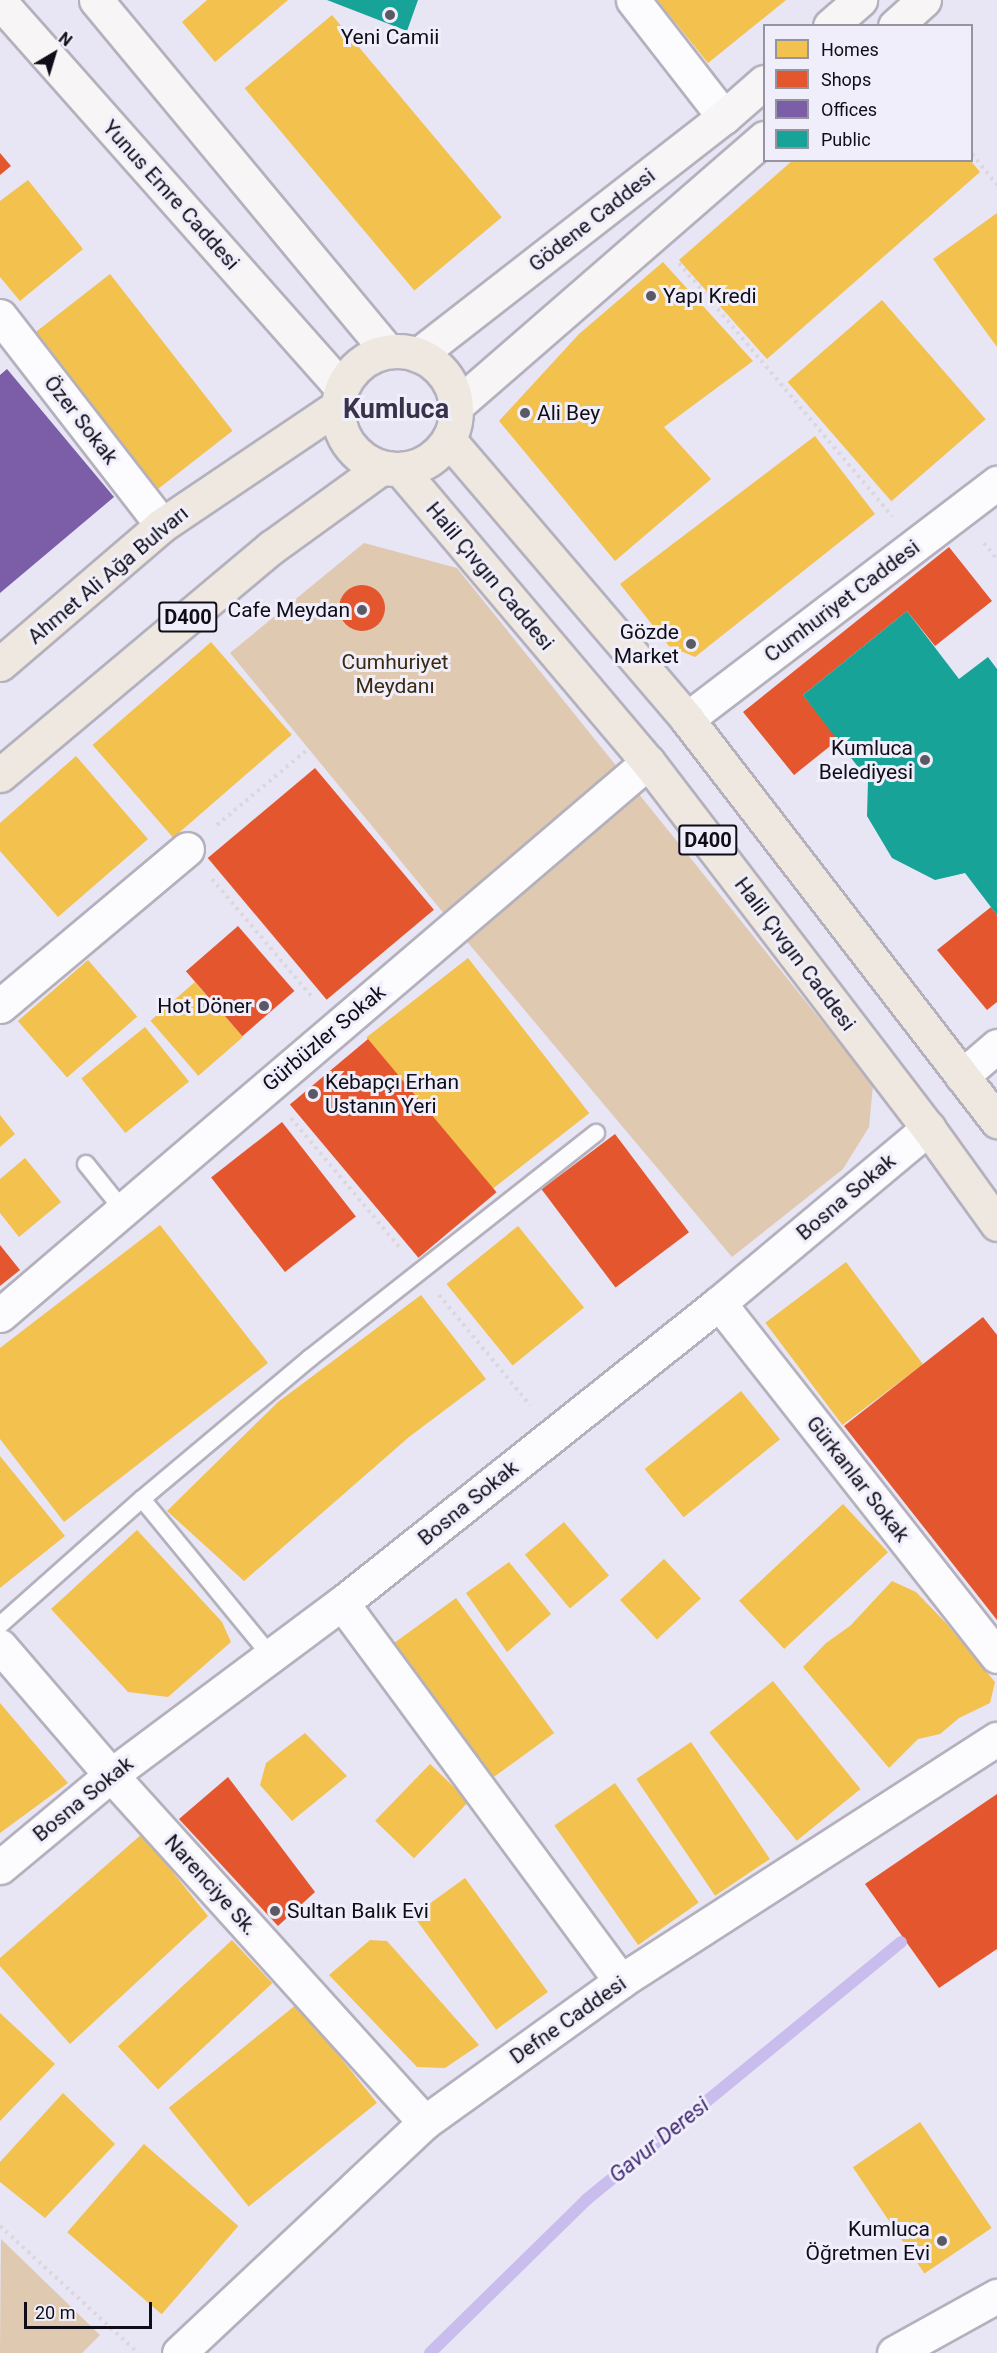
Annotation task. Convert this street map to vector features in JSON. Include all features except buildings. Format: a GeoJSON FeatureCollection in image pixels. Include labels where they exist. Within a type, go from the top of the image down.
{"type":"FeatureCollection","features":[{"type":"Feature","properties":{"kind":"highway"},"geometry":{"type":"LineString","coordinates":[[402,353],[431,362],[444,373],[457,405],[456,422],[449,440],[437,455],[420,466],[391,469],[363,460],[349,446],[340,427],[339,397],[352,371],[368,358],[402,353]]}},
{"type":"Feature","properties":{"kind":"highway","name":"Ahmet Ali Ağa Bulvarı"},"geometry":{"type":"LineString","coordinates":[[0,664],[162,525],[339,397]]}},
{"type":"Feature","properties":{"kind":"highway","name":"D400"},"geometry":{"type":"LineString","coordinates":[[449,440],[687,719],[997,1121]]}},
{"type":"Feature","properties":{"kind":"highway","name":"Halil Çıvgın Caddesi"},"geometry":{"type":"LineString","coordinates":[[391,469],[648,762],[928,1128],[997,1224]]}},
{"type":"Feature","properties":{"kind":"highway","name":"D400"},"geometry":{"type":"LineString","coordinates":[[0,775],[272,547],[391,469]]}},
{"type":"Feature","properties":{"kind":"street"},"geometry":{"type":"LineString","coordinates":[[96,0],[402,353]]}},
{"type":"Feature","properties":{"kind":"street"},"geometry":{"type":"LineString","coordinates":[[633,0],[724,117]]}},
{"type":"Feature","properties":{"kind":"street"},"geometry":{"type":"LineString","coordinates":[[832,24],[860,0]]}},
{"type":"Feature","properties":{"kind":"street"},"geometry":{"type":"LineString","coordinates":[[897,24],[924,0]]}},
{"type":"Feature","properties":{"kind":"street","name":"Yunus Emre Caddesi"},"geometry":{"type":"LineString","coordinates":[[0,2],[339,397]]}},
{"type":"Feature","properties":{"kind":"street","name":"Gödene Caddesi"},"geometry":{"type":"LineString","coordinates":[[402,353],[724,117],[763,84]]}},
{"type":"Feature","properties":{"kind":"street"},"geometry":{"type":"LineString","coordinates":[[457,405],[763,140]]}},
{"type":"Feature","properties":{"kind":"street","name":"Özer Sokak"},"geometry":{"type":"LineString","coordinates":[[0,316],[162,525]]}},
{"type":"Feature","properties":{"kind":"street","name":"Cumhuriyet Caddesi"},"geometry":{"type":"LineString","coordinates":[[687,719],[997,483]]}},
{"type":"Feature","properties":{"kind":"street","name":"Gürbüzler Sokak"},"geometry":{"type":"LineString","coordinates":[[0,1315],[648,762]]}},
{"type":"Feature","properties":{"kind":"street"},"geometry":{"type":"LineString","coordinates":[[0,1006],[188,849]]}},
{"type":"Feature","properties":{"kind":"street"},"geometry":{"type":"LineString","coordinates":[[962,1076],[997,1047]]}},
{"type":"Feature","properties":{"kind":"street","name":"Bosna Sokak"},"geometry":{"type":"LineString","coordinates":[[0,1868],[111,1775],[342,1603],[719,1303],[928,1128]]}},
{"type":"Feature","properties":{"kind":"street","name":"Gürkanlar Sokak"},"geometry":{"type":"LineString","coordinates":[[719,1303],[997,1656]]}},
{"type":"Feature","properties":{"kind":"street"},"geometry":{"type":"LineString","coordinates":[[342,1603],[621,1981]]}},
{"type":"Feature","properties":{"kind":"street","name":"Narenciye Sk."},"geometry":{"type":"LineString","coordinates":[[0,1646],[111,1775],[425,2122]]}},
{"type":"Feature","properties":{"kind":"street","name":"Defne Caddesi"},"geometry":{"type":"LineString","coordinates":[[179,2353],[425,2122],[621,1981],[997,1738]]}},
{"type":"Feature","properties":{"kind":"street"},"geometry":{"type":"LineString","coordinates":[[894,2353],[997,2296]]}},
{"type":"Feature","properties":{"kind":"lane"},"geometry":{"type":"LineString","coordinates":[[0,1625],[142,1499],[309,1358],[596,1133]]}},
{"type":"Feature","properties":{"kind":"lane"},"geometry":{"type":"LineString","coordinates":[[86,1164],[123,1210]]}},
{"type":"Feature","properties":{"kind":"lane"},"geometry":{"type":"LineString","coordinates":[[142,1499],[271,1656]]}},
{"type":"Feature","properties":{"kind":"path"},"geometry":{"type":"LineString","coordinates":[[973,155],[997,184]]}},
{"type":"Feature","properties":{"kind":"path"},"geometry":{"type":"LineString","coordinates":[[654,233],[916,545]]}},
{"type":"Feature","properties":{"kind":"path"},"geometry":{"type":"LineString","coordinates":[[308,749],[188,849],[314,998]]}},
{"type":"Feature","properties":{"kind":"path"},"geometry":{"type":"LineString","coordinates":[[0,2226],[138,2353]]}},
{"type":"Feature","properties":{"kind":"green space","name":"Cumhuriyet Meydanı"},"geometry":{"type":"Polygon","coordinates":[[[364,543],[457,568],[873,1085],[869,1127],[843,1169],[732,1257],[459,932],[230,653],[364,543]]]}},
{"type":"Feature","properties":{"kind":"green space"},"geometry":{"type":"Polygon","coordinates":[[[1,2239],[100,2335],[82,2353],[0,2353],[1,2239]]]}},
{"type":"Feature","properties":{"kind":"waterway","name":"Gavur Deresi"},"geometry":{"type":"LineString","coordinates":[[430,2353],[586,2200],[901,1942]]}},
{"type":"Feature","properties":{"kind":"place","name":"Yeni Camii"},"geometry":{"type":"Point","coordinates":[390,15]}},
{"type":"Feature","properties":{"kind":"place","name":"Yapı Kredi"},"geometry":{"type":"Point","coordinates":[651,296]}},
{"type":"Feature","properties":{"kind":"place","name":"Ali Bey"},"geometry":{"type":"Point","coordinates":[525,413]}},
{"type":"Feature","properties":{"kind":"place","name":"Cafe Meydan"},"geometry":{"type":"Point","coordinates":[362,610]}},
{"type":"Feature","properties":{"kind":"place","name":"Gözde Market"},"geometry":{"type":"Point","coordinates":[691,644]}},
{"type":"Feature","properties":{"kind":"place","name":"Kumluca Belediyesi"},"geometry":{"type":"Point","coordinates":[925,760]}},
{"type":"Feature","properties":{"kind":"place","name":"Hot Döner"},"geometry":{"type":"Point","coordinates":[264,1006]}},
{"type":"Feature","properties":{"kind":"place","name":"Kebapçı Erhan Ustanın Yeri"},"geometry":{"type":"Point","coordinates":[313,1094]}},
{"type":"Feature","properties":{"kind":"place","name":"Sultan Balık Evi"},"geometry":{"type":"Point","coordinates":[275,1911]}},
{"type":"Feature","properties":{"kind":"place","name":"Kumluca Öğretmen Evi"},"geometry":{"type":"Point","coordinates":[942,2241]}},
{"type":"Feature","properties":{"kind":"district","name":"Kumluca"},"geometry":{"type":"Point","coordinates":[396,410]}}]}
